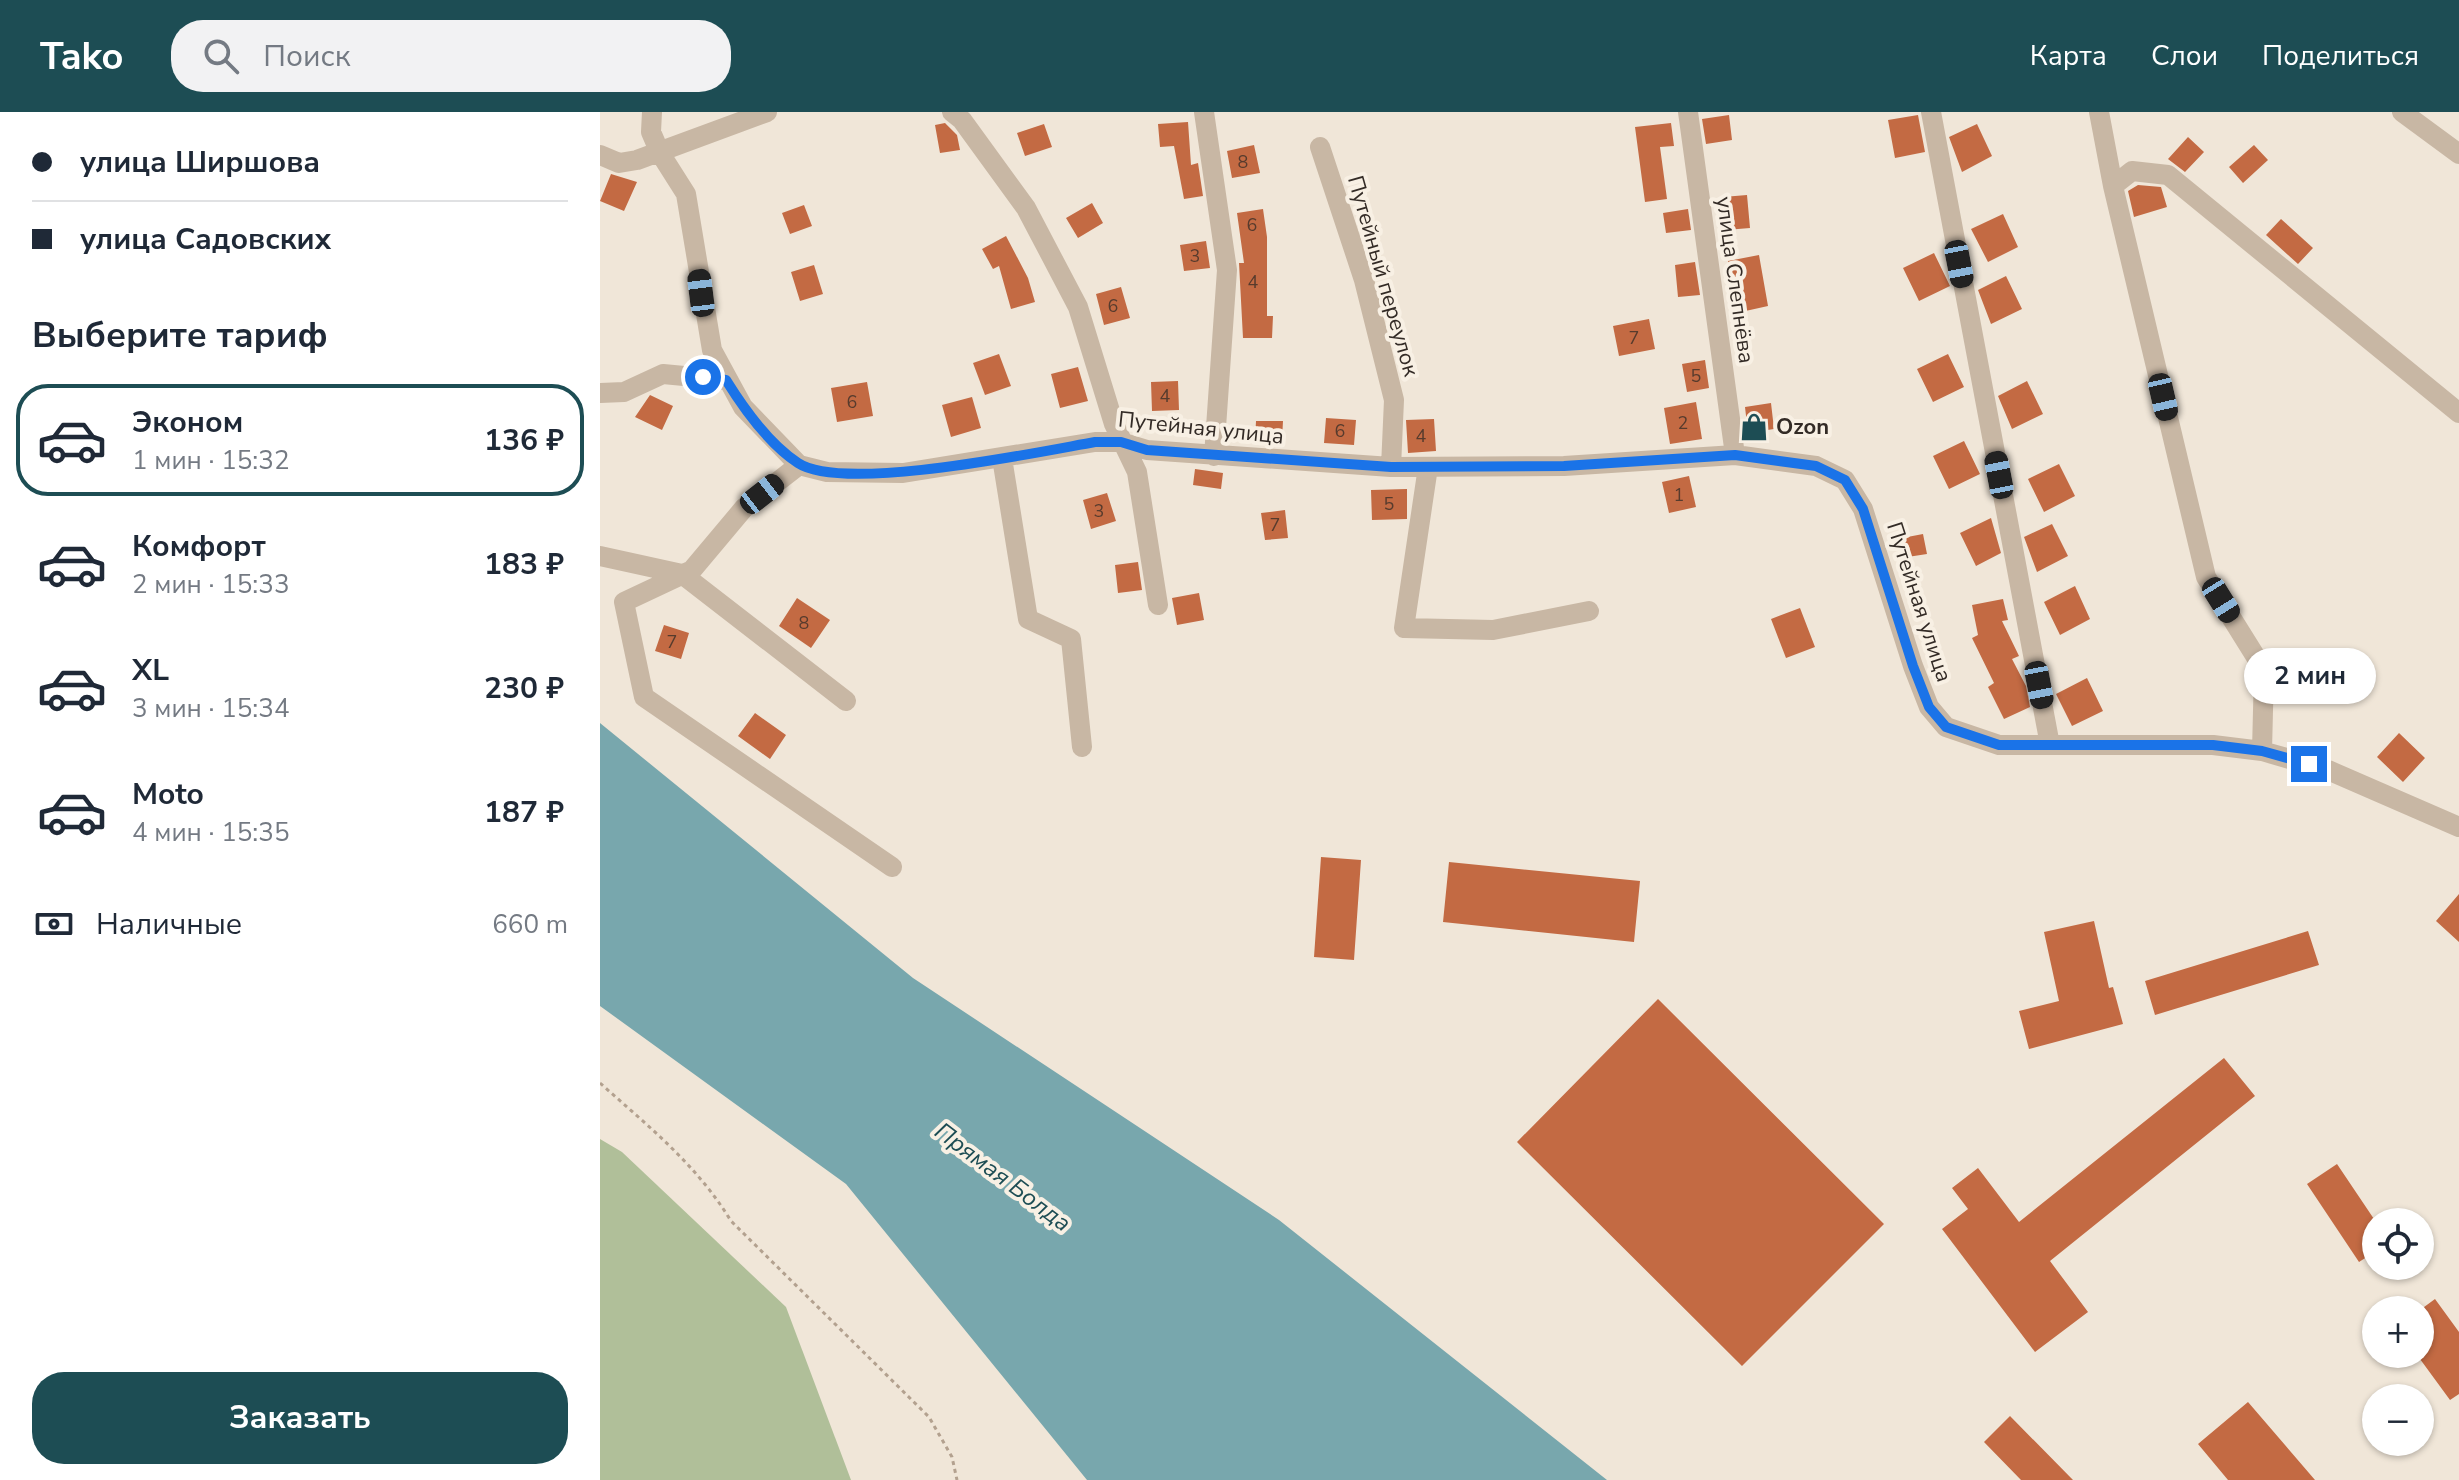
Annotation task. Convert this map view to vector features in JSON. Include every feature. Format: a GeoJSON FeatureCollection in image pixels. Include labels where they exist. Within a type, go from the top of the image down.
{"type":"FeatureCollection","features":[{"type":"Feature","properties":{"kind":"street"},"geometry":{"type":"LineString","coordinates":[[652,112],[651,132],[660,153],[686,194],[712,350],[743,407],[799,465],[744,508],[692,570],[624,602],[644,697],[892,867]]}},
{"type":"Feature","properties":{"kind":"street"},"geometry":{"type":"LineString","coordinates":[[601,157],[619,163],[660,153],[767,112]]}},
{"type":"Feature","properties":{"kind":"street"},"geometry":{"type":"LineString","coordinates":[[952,112],[962,120],[1017,195],[1051,250],[1078,307],[1121,442],[1137,472],[1158,605]]}},
{"type":"Feature","properties":{"kind":"street"},"geometry":{"type":"LineString","coordinates":[[1204,112],[1227,270],[1214,456]]}},
{"type":"Feature","properties":{"kind":"street","name":"улица Слепнёва"},"geometry":{"type":"LineString","coordinates":[[1688,112],[1735,455]]}},
{"type":"Feature","properties":{"kind":"street"},"geometry":{"type":"LineString","coordinates":[[1931,112],[2050,745]]}},
{"type":"Feature","properties":{"kind":"street"},"geometry":{"type":"LineString","coordinates":[[2099,112],[2113,186],[2206,577],[2264,670],[2262,751]]}},
{"type":"Feature","properties":{"kind":"street"},"geometry":{"type":"LineString","coordinates":[[2402,112],[2459,154]]}},
{"type":"Feature","properties":{"kind":"street","name":"Путейный переулок"},"geometry":{"type":"LineString","coordinates":[[1320,147],[1364,280],[1394,400],[1391,467]]}},
{"type":"Feature","properties":{"kind":"street"},"geometry":{"type":"LineString","coordinates":[[2113,186],[2132,171],[2168,175],[2459,413]]}},
{"type":"Feature","properties":{"kind":"street"},"geometry":{"type":"LineString","coordinates":[[600,393],[624,392],[663,374],[726,380]]}},
{"type":"Feature","properties":{"kind":"street","name":"Путейная улица"},"geometry":{"type":"LineString","coordinates":[[799,465],[827,472],[903,473],[1095,442],[1121,442],[1147,450],[1391,467],[1564,466],[1735,455],[1816,466],[1845,480],[1863,509],[1929,707],[1946,727],[1999,745],[2213,745],[2262,751],[2328,770],[2459,827]]}},
{"type":"Feature","properties":{"kind":"street"},"geometry":{"type":"LineString","coordinates":[[1002,458],[1028,619],[1071,639],[1082,747]]}},
{"type":"Feature","properties":{"kind":"street"},"geometry":{"type":"LineString","coordinates":[[1428,467],[1404,628],[1493,630],[1589,611]]}},
{"type":"Feature","properties":{"kind":"street"},"geometry":{"type":"LineString","coordinates":[[600,556],[682,574],[846,701]]}},
{"type":"Feature","properties":{"kind":"path"},"geometry":{"type":"LineString","coordinates":[[600,1083],[679,1154],[710,1186],[731,1221],[929,1417],[952,1457],[957,1480]]}},
{"type":"Feature","properties":{"kind":"green space"},"geometry":{"type":"Polygon","coordinates":[[[600,1139],[622,1152],[786,1307],[851,1480],[600,1480],[600,1139]]]}},
{"type":"Feature","properties":{"kind":"water","name":"Прямая Болда"},"geometry":{"type":"Polygon","coordinates":[[[600,723],[913,978],[1279,1220],[1607,1480],[1087,1480],[846,1184],[600,1006],[600,723]]]}},
{"type":"Feature","properties":{"kind":"building"},"geometry":{"type":"Polygon","coordinates":[[[1729,115],[1732,140],[1706,144],[1702,119],[1729,115]]]}},
{"type":"Feature","properties":{"kind":"building"},"geometry":{"type":"Polygon","coordinates":[[[1918,115],[1925,152],[1895,158],[1888,120],[1918,115]]]}},
{"type":"Feature","properties":{"kind":"building"},"geometry":{"type":"Polygon","coordinates":[[[1188,122],[1191,165],[1198,163],[1203,196],[1184,199],[1174,146],[1160,147],[1158,124],[1188,122]]]}},
{"type":"Feature","properties":{"kind":"building"},"geometry":{"type":"Polygon","coordinates":[[[945,123],[957,135],[960,150],[940,153],[935,125],[945,123]]]}},
{"type":"Feature","properties":{"kind":"building"},"geometry":{"type":"Polygon","coordinates":[[[1671,123],[1674,146],[1660,147],[1667,199],[1645,202],[1635,127],[1671,123]]]}},
{"type":"Feature","properties":{"kind":"building"},"geometry":{"type":"Polygon","coordinates":[[[1044,124],[1052,147],[1025,156],[1017,133],[1044,124]]]}},
{"type":"Feature","properties":{"kind":"building"},"geometry":{"type":"Polygon","coordinates":[[[1977,124],[1992,156],[1962,172],[1949,137],[1977,124]]]}},
{"type":"Feature","properties":{"kind":"building"},"geometry":{"type":"Polygon","coordinates":[[[2188,137],[2204,152],[2185,172],[2168,159],[2188,137]]]}},
{"type":"Feature","properties":{"kind":"building"},"geometry":{"type":"Polygon","coordinates":[[[1254,145],[1260,173],[1232,178],[1227,151],[1254,145]]]}},
{"type":"Feature","properties":{"kind":"building"},"geometry":{"type":"Polygon","coordinates":[[[2254,145],[2268,160],[2243,183],[2229,167],[2254,145]]]}},
{"type":"Feature","properties":{"kind":"building"},"geometry":{"type":"Polygon","coordinates":[[[611,174],[637,182],[624,211],[600,201],[611,174]]]}},
{"type":"Feature","properties":{"kind":"building"},"geometry":{"type":"Polygon","coordinates":[[[2138,185],[2161,187],[2167,207],[2134,217],[2128,191],[2138,185]]]}},
{"type":"Feature","properties":{"kind":"building"},"geometry":{"type":"Polygon","coordinates":[[[1747,195],[1750,228],[1726,230],[1723,197],[1747,195]]]}},
{"type":"Feature","properties":{"kind":"building"},"geometry":{"type":"Polygon","coordinates":[[[1092,203],[1103,223],[1078,238],[1066,218],[1092,203]]]}},
{"type":"Feature","properties":{"kind":"building"},"geometry":{"type":"Polygon","coordinates":[[[804,205],[812,226],[790,234],[782,213],[804,205]]]}},
{"type":"Feature","properties":{"kind":"building"},"geometry":{"type":"Polygon","coordinates":[[[1263,209],[1267,237],[1267,316],[1273,316],[1272,338],[1243,338],[1239,263],[1244,263],[1237,213],[1263,209]]]}},
{"type":"Feature","properties":{"kind":"building"},"geometry":{"type":"Polygon","coordinates":[[[1688,209],[1691,230],[1666,233],[1663,213],[1688,209]]]}},
{"type":"Feature","properties":{"kind":"building"},"geometry":{"type":"Polygon","coordinates":[[[2003,214],[2018,247],[1988,262],[1971,229],[2003,214]]]}},
{"type":"Feature","properties":{"kind":"building"},"geometry":{"type":"Polygon","coordinates":[[[2281,219],[2313,248],[2298,264],[2266,235],[2281,219]]]}},
{"type":"Feature","properties":{"kind":"building"},"geometry":{"type":"Polygon","coordinates":[[[1006,236],[1028,278],[1035,302],[1011,309],[999,266],[993,269],[982,249],[1006,236]]]}},
{"type":"Feature","properties":{"kind":"building"},"geometry":{"type":"Polygon","coordinates":[[[1206,241],[1210,268],[1184,271],[1180,245],[1206,241]]]}},
{"type":"Feature","properties":{"kind":"building"},"geometry":{"type":"Polygon","coordinates":[[[1934,253],[1950,286],[1919,301],[1903,268],[1934,253]]]}},
{"type":"Feature","properties":{"kind":"building"},"geometry":{"type":"Polygon","coordinates":[[[1759,255],[1768,306],[1741,312],[1728,261],[1759,255]]]}},
{"type":"Feature","properties":{"kind":"building"},"geometry":{"type":"Polygon","coordinates":[[[1695,262],[1700,295],[1678,297],[1675,265],[1695,262]]]}},
{"type":"Feature","properties":{"kind":"building"},"geometry":{"type":"Polygon","coordinates":[[[814,265],[823,294],[800,301],[791,272],[814,265]]]}},
{"type":"Feature","properties":{"kind":"building"},"geometry":{"type":"Polygon","coordinates":[[[2006,276],[2022,309],[1991,324],[1978,290],[2006,276]]]}},
{"type":"Feature","properties":{"kind":"building"},"geometry":{"type":"Polygon","coordinates":[[[1121,287],[1130,318],[1104,325],[1096,294],[1121,287]]]}},
{"type":"Feature","properties":{"kind":"building"},"geometry":{"type":"Polygon","coordinates":[[[1649,319],[1655,349],[1619,356],[1613,326],[1649,319]]]}},
{"type":"Feature","properties":{"kind":"building"},"geometry":{"type":"Polygon","coordinates":[[[999,354],[1011,386],[985,395],[973,363],[999,354]]]}},
{"type":"Feature","properties":{"kind":"building"},"geometry":{"type":"Polygon","coordinates":[[[1948,354],[1964,387],[1933,402],[1917,369],[1948,354]]]}},
{"type":"Feature","properties":{"kind":"building"},"geometry":{"type":"Polygon","coordinates":[[[1705,360],[1709,388],[1687,392],[1682,364],[1705,360]]]}},
{"type":"Feature","properties":{"kind":"building"},"geometry":{"type":"Polygon","coordinates":[[[1078,367],[1088,401],[1060,408],[1051,374],[1078,367]]]}},
{"type":"Feature","properties":{"kind":"building"},"geometry":{"type":"Polygon","coordinates":[[[1178,381],[1179,410],[1152,411],[1151,382],[1178,381]]]}},
{"type":"Feature","properties":{"kind":"building"},"geometry":{"type":"Polygon","coordinates":[[[2027,381],[2043,414],[2012,429],[1998,396],[2027,381]]]}},
{"type":"Feature","properties":{"kind":"building"},"geometry":{"type":"Polygon","coordinates":[[[867,382],[873,416],[837,422],[831,388],[867,382]]]}},
{"type":"Feature","properties":{"kind":"building"},"geometry":{"type":"Polygon","coordinates":[[[650,395],[673,406],[662,430],[635,417],[650,395]]]}},
{"type":"Feature","properties":{"kind":"building"},"geometry":{"type":"Polygon","coordinates":[[[972,397],[981,428],[951,437],[942,405],[972,397]]]}},
{"type":"Feature","properties":{"kind":"building"},"geometry":{"type":"Polygon","coordinates":[[[1696,402],[1702,439],[1670,444],[1664,408],[1696,402]]]}},
{"type":"Feature","properties":{"kind":"building"},"geometry":{"type":"Polygon","coordinates":[[[1771,403],[1774,429],[1748,433],[1745,407],[1771,403]]]}},
{"type":"Feature","properties":{"kind":"building"},"geometry":{"type":"Polygon","coordinates":[[[1326,418],[1356,420],[1354,445],[1324,443],[1326,418]]]}},
{"type":"Feature","properties":{"kind":"building"},"geometry":{"type":"Polygon","coordinates":[[[1434,419],[1436,451],[1408,453],[1406,420],[1434,419]]]}},
{"type":"Feature","properties":{"kind":"building"},"geometry":{"type":"Polygon","coordinates":[[[1256,421],[1283,421],[1282,440],[1255,440],[1256,421]]]}},
{"type":"Feature","properties":{"kind":"building"},"geometry":{"type":"Polygon","coordinates":[[[1964,441],[1980,474],[1949,489],[1933,456],[1964,441]]]}},
{"type":"Feature","properties":{"kind":"building"},"geometry":{"type":"Polygon","coordinates":[[[2059,464],[2075,496],[2044,512],[2028,479],[2059,464]]]}},
{"type":"Feature","properties":{"kind":"building"},"geometry":{"type":"Polygon","coordinates":[[[1195,469],[1223,473],[1221,489],[1193,485],[1195,469]]]}},
{"type":"Feature","properties":{"kind":"building"},"geometry":{"type":"Polygon","coordinates":[[[1689,476],[1696,507],[1669,513],[1662,482],[1689,476]]]}},
{"type":"Feature","properties":{"kind":"building"},"geometry":{"type":"Polygon","coordinates":[[[1407,489],[1407,519],[1372,520],[1371,490],[1407,489]]]}},
{"type":"Feature","properties":{"kind":"building"},"geometry":{"type":"Polygon","coordinates":[[[1107,493],[1116,521],[1091,529],[1083,500],[1107,493]]]}},
{"type":"Feature","properties":{"kind":"building"},"geometry":{"type":"Polygon","coordinates":[[[1285,510],[1288,538],[1265,540],[1261,513],[1285,510]]]}},
{"type":"Feature","properties":{"kind":"building"},"geometry":{"type":"Polygon","coordinates":[[[1991,518],[2001,553],[1976,566],[1960,533],[1991,518]]]}},
{"type":"Feature","properties":{"kind":"building"},"geometry":{"type":"Polygon","coordinates":[[[2052,524],[2068,556],[2037,572],[2024,537],[2052,524]]]}},
{"type":"Feature","properties":{"kind":"building"},"geometry":{"type":"Polygon","coordinates":[[[1923,534],[1927,554],[1901,558],[1897,539],[1923,534]]]}},
{"type":"Feature","properties":{"kind":"building"},"geometry":{"type":"Polygon","coordinates":[[[1138,562],[1142,590],[1118,593],[1115,565],[1138,562]]]}},
{"type":"Feature","properties":{"kind":"building"},"geometry":{"type":"Polygon","coordinates":[[[2075,586],[2090,619],[2060,635],[2044,602],[2075,586]]]}},
{"type":"Feature","properties":{"kind":"building"},"geometry":{"type":"Polygon","coordinates":[[[1199,593],[1204,620],[1177,625],[1172,598],[1199,593]]]}},
{"type":"Feature","properties":{"kind":"building"},"geometry":{"type":"Polygon","coordinates":[[[797,598],[830,620],[811,648],[779,626],[797,598]]]}},
{"type":"Feature","properties":{"kind":"building"},"geometry":{"type":"Polygon","coordinates":[[[2003,599],[2008,620],[2002,621],[2019,656],[2012,659],[2026,686],[2030,707],[2004,719],[1988,687],[1994,683],[1972,638],[1978,635],[1972,605],[2003,599]]]}},
{"type":"Feature","properties":{"kind":"building"},"geometry":{"type":"Polygon","coordinates":[[[1800,608],[1815,647],[1786,658],[1771,619],[1800,608]]]}},
{"type":"Feature","properties":{"kind":"building"},"geometry":{"type":"Polygon","coordinates":[[[664,625],[689,633],[681,659],[655,651],[664,625]]]}},
{"type":"Feature","properties":{"kind":"building"},"geometry":{"type":"Polygon","coordinates":[[[2087,678],[2103,711],[2072,726],[2056,694],[2087,678]]]}},
{"type":"Feature","properties":{"kind":"building"},"geometry":{"type":"Polygon","coordinates":[[[755,713],[786,735],[770,759],[738,736],[755,713]]]}},
{"type":"Feature","properties":{"kind":"building"},"geometry":{"type":"Polygon","coordinates":[[[2399,733],[2425,758],[2403,782],[2377,757],[2399,733]]]}},
{"type":"Feature","properties":{"kind":"building"},"geometry":{"type":"Polygon","coordinates":[[[1321,857],[1361,860],[1354,960],[1314,957],[1321,857]]]}},
{"type":"Feature","properties":{"kind":"building"},"geometry":{"type":"Polygon","coordinates":[[[1449,862],[1640,881],[1634,942],[1443,922],[1449,862]]]}},
{"type":"Feature","properties":{"kind":"building"},"geometry":{"type":"Polygon","coordinates":[[[2459,894],[2459,942],[2436,921],[2459,894]]]}},
{"type":"Feature","properties":{"kind":"building"},"geometry":{"type":"Polygon","coordinates":[[[2094,921],[2109,988],[2113,987],[2123,1024],[2029,1049],[2019,1011],[2059,1001],[2044,932],[2094,921]]]}},
{"type":"Feature","properties":{"kind":"building"},"geometry":{"type":"Polygon","coordinates":[[[2308,931],[2319,965],[2155,1015],[2145,981],[2308,931]]]}},
{"type":"Feature","properties":{"kind":"building"},"geometry":{"type":"Polygon","coordinates":[[[1658,999],[1884,1224],[1742,1366],[1517,1142],[1658,999]]]}},
{"type":"Feature","properties":{"kind":"building"},"geometry":{"type":"Polygon","coordinates":[[[2224,1058],[2255,1096],[2050,1261],[2088,1312],[2035,1352],[1942,1229],[1968,1209],[1952,1188],[1978,1168],[2019,1222],[2224,1058]]]}},
{"type":"Feature","properties":{"kind":"building"},"geometry":{"type":"Polygon","coordinates":[[[2337,1164],[2367,1208],[2362,1208],[2362,1260],[2359,1262],[2307,1184],[2337,1164]]]}},
{"type":"Feature","properties":{"kind":"building"},"geometry":{"type":"Polygon","coordinates":[[[2434,1300],[2459,1332],[2459,1394],[2450,1400],[2427,1368],[2434,1368],[2434,1300]]]}},
{"type":"Feature","properties":{"kind":"building"},"geometry":{"type":"Polygon","coordinates":[[[2248,1402],[2315,1480],[2228,1480],[2198,1444],[2248,1402]]]}},
{"type":"Feature","properties":{"kind":"building"},"geometry":{"type":"Polygon","coordinates":[[[2010,1416],[2073,1480],[2021,1480],[1984,1442],[2010,1416]]]}},
{"type":"Feature","properties":{"kind":"place","name":"Ozon"},"geometry":{"type":"Point","coordinates":[1754,427]}},
{"type":"Feature","properties":{"kind":"route"},"geometry":{"type":"LineString","coordinates":[[703,377],[726,380],[743,407],[779,447],[799,465],[827,472],[903,473],[1095,442],[1121,442],[1147,450],[1214,456],[1391,467],[1564,466],[1735,455],[1753,460],[1816,466],[1845,480],[1863,509],[1913,666],[1929,707],[1946,727],[1999,745],[2213,745],[2262,751],[2309,764]]}}]}
